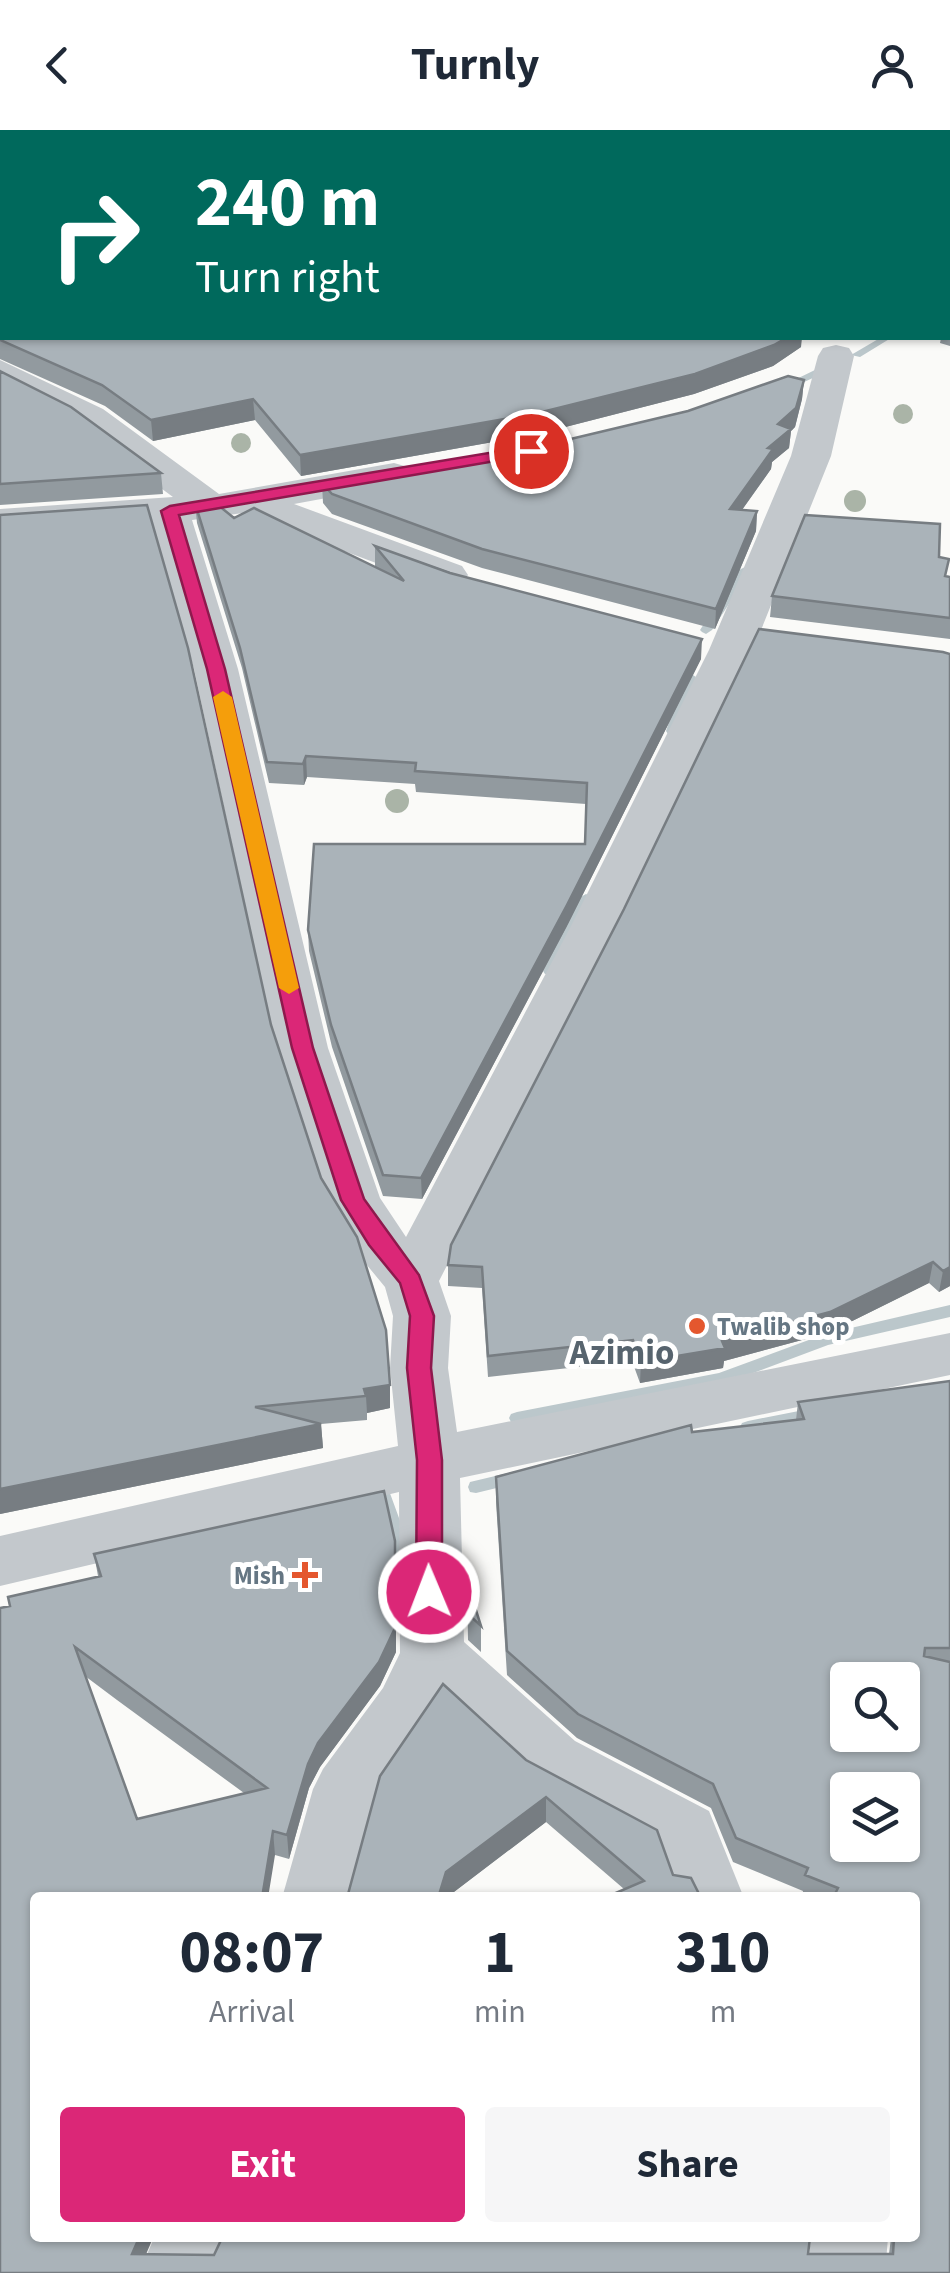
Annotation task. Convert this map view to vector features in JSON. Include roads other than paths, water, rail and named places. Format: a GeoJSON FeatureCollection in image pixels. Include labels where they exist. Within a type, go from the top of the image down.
{"type":"FeatureCollection","features":[{"type":"Feature","properties":{"kind":"street"},"geometry":{"type":"LineString","coordinates":[[786,377],[854,347]]}},
{"type":"Feature","properties":{"kind":"street"},"geometry":{"type":"LineString","coordinates":[[411,1281],[595,928],[736,639],[854,347]]}},
{"type":"Feature","properties":{"kind":"street"},"geometry":{"type":"LineString","coordinates":[[0,371],[89,418],[209,506],[484,586]]}},
{"type":"Feature","properties":{"kind":"street"},"geometry":{"type":"LineString","coordinates":[[0,522],[209,506],[435,468]]}},
{"type":"Feature","properties":{"kind":"street"},"geometry":{"type":"LineString","coordinates":[[209,506],[216,669],[302,1048],[353,1200],[377,1239],[411,1281],[422,1316],[419,1368],[430,1460],[428,1562],[432,1653],[408,1705],[347,1789],[319,1892]]}},
{"type":"Feature","properties":{"kind":"street"},"geometry":{"type":"LineString","coordinates":[[0,1561],[250,1506],[430,1460],[950,1354]]}},
{"type":"Feature","properties":{"kind":"street"},"geometry":{"type":"LineString","coordinates":[[432,1653],[551,1760],[685,1832],[707,1892]]}},
{"type":"Feature","properties":{"kind":"street"},"geometry":{"type":"LineString","coordinates":[[178,2273],[191,2242]]}},
{"type":"Feature","properties":{"kind":"street"},"geometry":{"type":"LineString","coordinates":[[846,2273],[850,2242]]}},
{"type":"Feature","properties":{"kind":"waterway"},"geometry":{"type":"LineString","coordinates":[[856,355],[882,340]]}},
{"type":"Feature","properties":{"kind":"waterway"},"geometry":{"type":"LineString","coordinates":[[785,387],[817,372],[825,385]]}},
{"type":"Feature","properties":{"kind":"waterway"},"geometry":{"type":"LineString","coordinates":[[706,630],[745,570]]}},
{"type":"Feature","properties":{"kind":"waterway"},"geometry":{"type":"LineString","coordinates":[[672,731],[690,677]]}},
{"type":"Feature","properties":{"kind":"waterway"},"geometry":{"type":"LineString","coordinates":[[550,971],[586,898]]}},
{"type":"Feature","properties":{"kind":"waterway"},"geometry":{"type":"LineString","coordinates":[[517,1418],[721,1379],[825,1340],[950,1311]]}},
{"type":"Feature","properties":{"kind":"waterway"},"geometry":{"type":"LineString","coordinates":[[748,1427],[814,1414]]}},
{"type":"Feature","properties":{"kind":"waterway"},"geometry":{"type":"LineString","coordinates":[[476,1487],[516,1477]]}},
{"type":"Feature","properties":{"kind":"waterway"},"geometry":{"type":"LineString","coordinates":[[376,1497],[383,1496],[406,1562]]}},
{"type":"Feature","properties":{"kind":"place","name":"Twalib shop"},"geometry":{"type":"Point","coordinates":[697,1326]}},
{"type":"Feature","properties":{"kind":"place","name":"Mish"},"geometry":{"type":"Point","coordinates":[305,1575]}},
{"type":"Feature","properties":{"kind":"district","name":"Azimio"},"geometry":{"type":"Point","coordinates":[622,1352]}}]}
